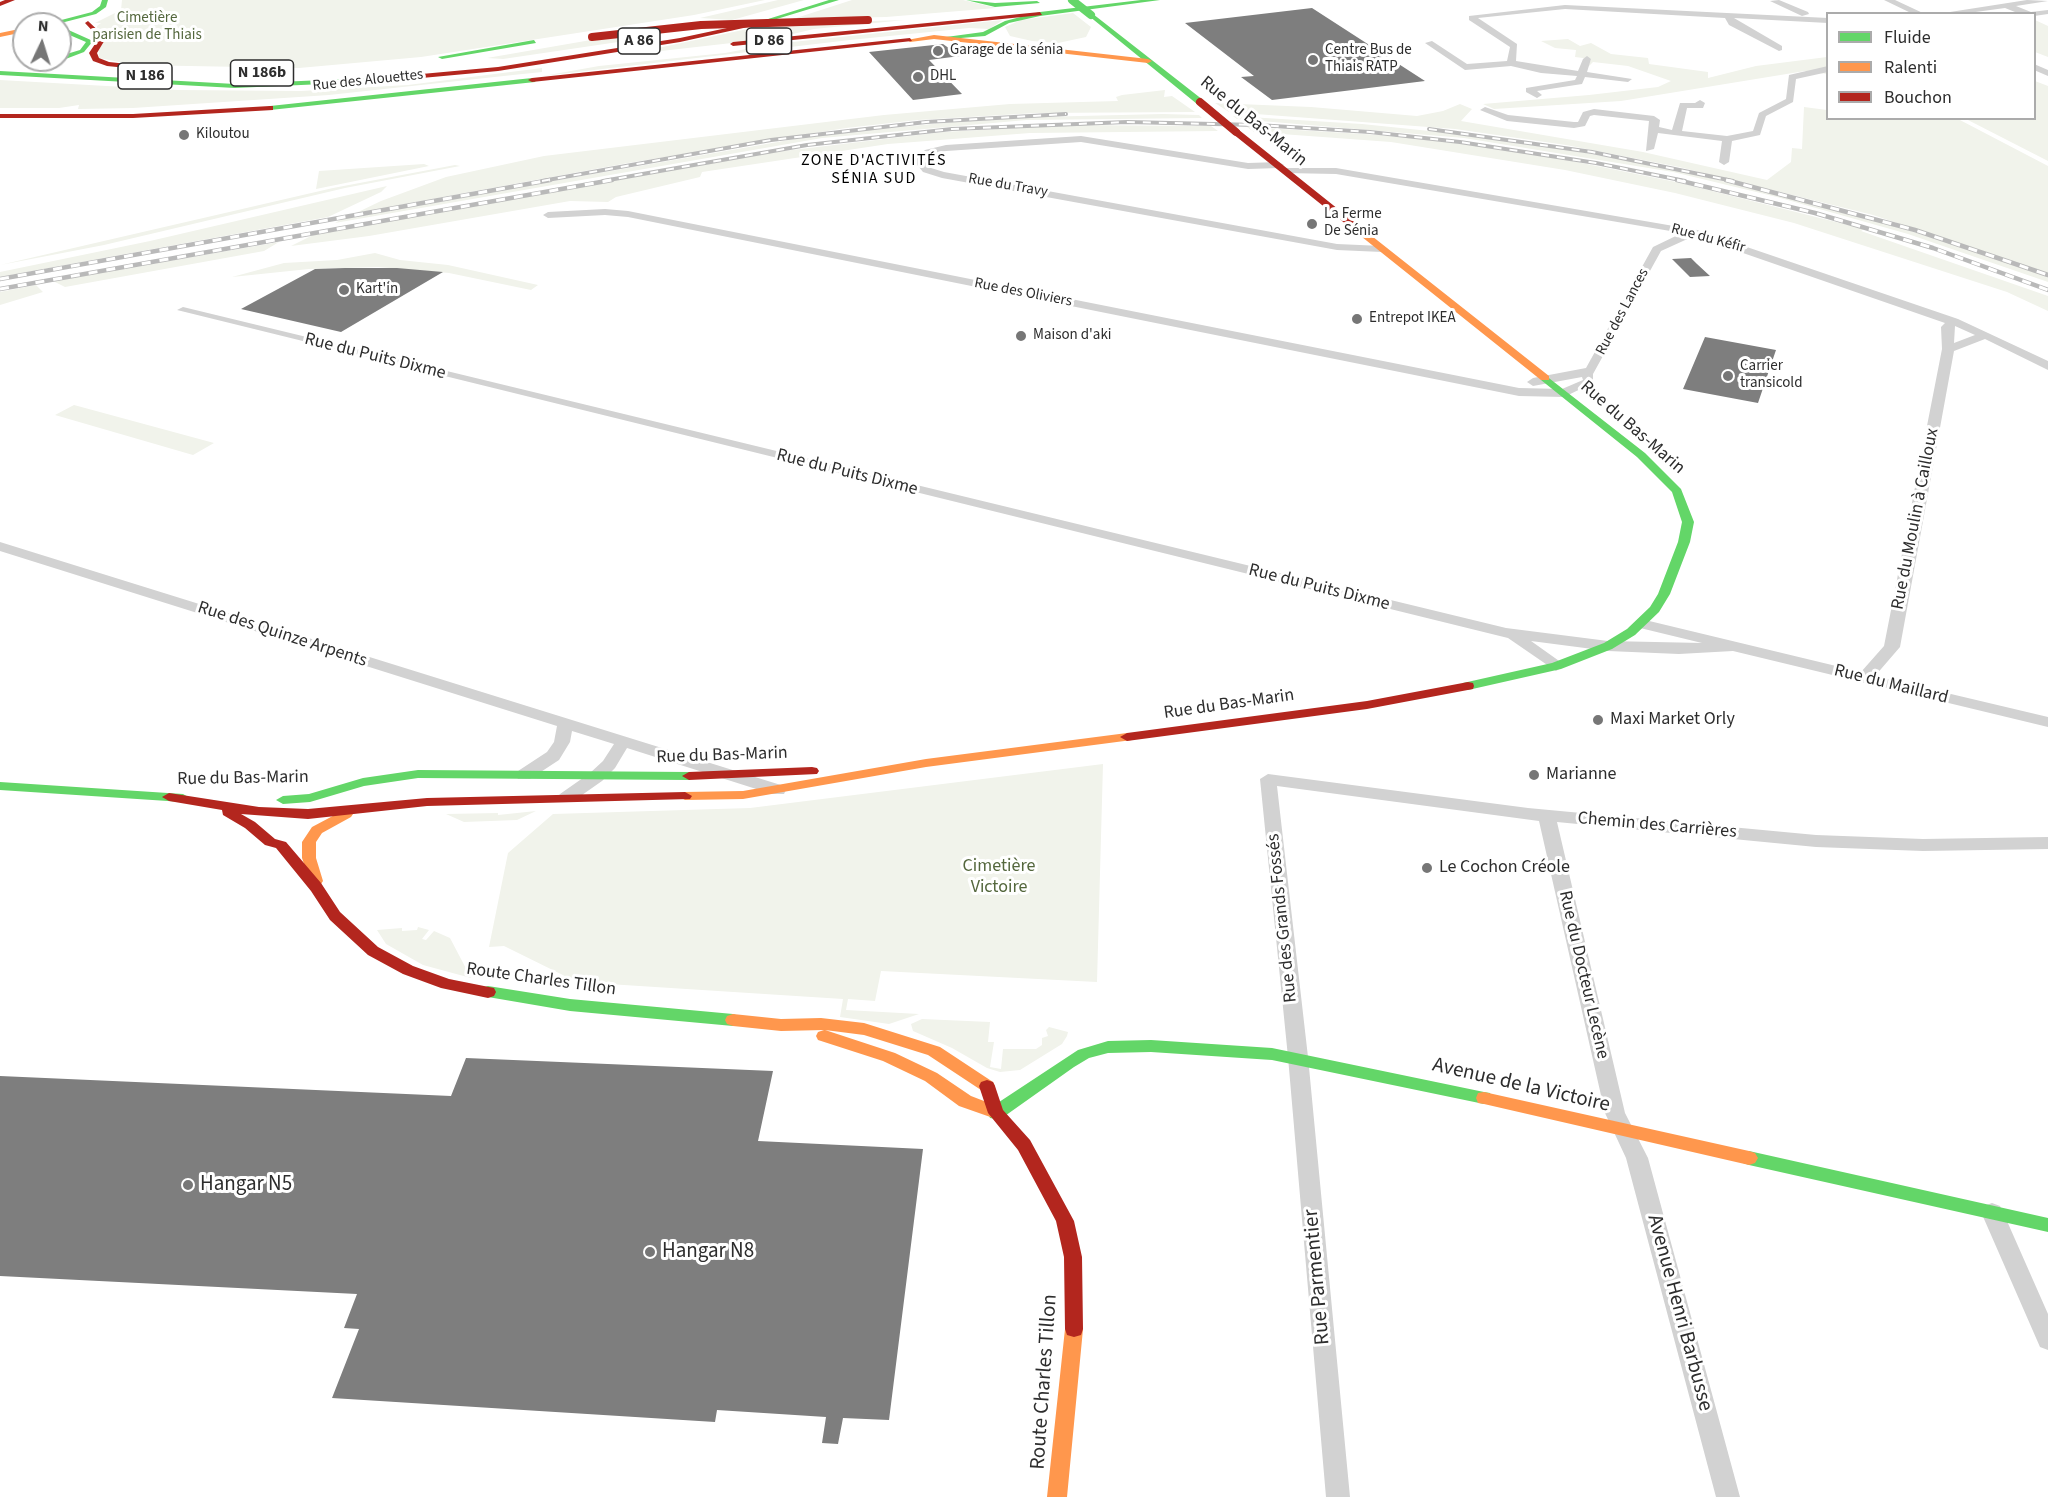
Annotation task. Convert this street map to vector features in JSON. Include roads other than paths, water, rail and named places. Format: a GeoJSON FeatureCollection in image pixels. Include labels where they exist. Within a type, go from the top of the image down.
{"type":"FeatureCollection","features":[{"type":"Feature","properties":{"kind":"main road"},"geometry":{"type":"LineString","coordinates":[[0,4],[12,0]]}},
{"type":"Feature","properties":{"kind":"main road"},"geometry":{"type":"LineString","coordinates":[[72,23],[91,18],[103,7],[105,0]]}},
{"type":"Feature","properties":{"kind":"main road","name":"A 86"},"geometry":{"type":"LineString","coordinates":[[286,82],[461,67],[588,49],[746,20],[814,0]]}},
{"type":"Feature","properties":{"kind":"main road","name":"A 86"},"geometry":{"type":"LineString","coordinates":[[286,82],[420,78],[498,69],[691,38],[778,18],[837,0]]}},
{"type":"Feature","properties":{"kind":"main road"},"geometry":{"type":"LineString","coordinates":[[969,0],[995,5],[1043,9]]}},
{"type":"Feature","properties":{"kind":"main road","name":"Rue du Bas-Marin"},"geometry":{"type":"LineString","coordinates":[[226,802],[259,812],[309,814],[356,808],[566,798],[743,795],[926,763],[1368,705],[1495,681],[1556,666],[1608,646],[1641,624],[1664,594],[1684,542],[1688,522],[1677,491],[1659,470],[1072,0]]}},
{"type":"Feature","properties":{"kind":"main road","name":"D 86"},"geometry":{"type":"LineString","coordinates":[[498,69],[1043,9],[1077,0]]}},
{"type":"Feature","properties":{"kind":"main road","name":"D 86"},"geometry":{"type":"LineString","coordinates":[[736,9],[584,37],[694,26],[868,20],[1157,0]]}},
{"type":"Feature","properties":{"kind":"main road"},"geometry":{"type":"LineString","coordinates":[[737,58],[977,35],[1043,9]]}},
{"type":"Feature","properties":{"kind":"main road"},"geometry":{"type":"LineString","coordinates":[[91,18],[103,38],[93,53],[96,59],[107,64],[157,70]]}},
{"type":"Feature","properties":{"kind":"main road"},"geometry":{"type":"LineString","coordinates":[[1042,45],[1089,39],[1106,27]]}},
{"type":"Feature","properties":{"kind":"main road"},"geometry":{"type":"LineString","coordinates":[[737,58],[963,30],[992,31],[1017,40],[1042,45],[1071,47],[1127,45]]}},
{"type":"Feature","properties":{"kind":"main road"},"geometry":{"type":"LineString","coordinates":[[72,33],[90,41],[82,51],[72,54]]}},
{"type":"Feature","properties":{"kind":"main road"},"geometry":{"type":"LineString","coordinates":[[949,37],[1148,61]]}},
{"type":"Feature","properties":{"kind":"main road"},"geometry":{"type":"LineString","coordinates":[[433,59],[549,42]]}},
{"type":"Feature","properties":{"kind":"main road"},"geometry":{"type":"LineString","coordinates":[[1073,51],[1127,45]]}},
{"type":"Feature","properties":{"kind":"main road","name":"Rue des Alouettes"},"geometry":{"type":"LineString","coordinates":[[0,116],[133,116],[261,108],[737,58]]}},
{"type":"Feature","properties":{"kind":"main road","name":"N 186"},"geometry":{"type":"LineString","coordinates":[[0,63],[190,78],[286,82]]}},
{"type":"Feature","properties":{"kind":"main road","name":"N 186b"},"geometry":{"type":"LineString","coordinates":[[0,63],[293,73],[397,64]]}},
{"type":"Feature","properties":{"kind":"main road","name":"N 186"},"geometry":{"type":"LineString","coordinates":[[0,73],[161,84],[286,82]]}},
{"type":"Feature","properties":{"kind":"main road","name":"Rue du Bas-Marin"},"geometry":{"type":"LineString","coordinates":[[0,786],[226,802],[301,799],[380,780],[418,774],[596,777],[732,776],[926,763]]}},
{"type":"Feature","properties":{"kind":"main road"},"geometry":{"type":"LineString","coordinates":[[281,845],[292,828],[309,814],[367,789],[380,780]]}},
{"type":"Feature","properties":{"kind":"main road","name":"Route Charles Tillon"},"geometry":{"type":"LineString","coordinates":[[226,802],[270,842],[281,845],[316,887],[335,916],[373,951],[408,970],[447,984],[538,1002],[781,1025],[821,1024],[864,1029],[934,1051],[987,1085],[996,1113],[1024,1145],[1052,1194],[1065,1221],[1072,1257],[1075,1320],[1057,1497]]}},
{"type":"Feature","properties":{"kind":"main road"},"geometry":{"type":"LineString","coordinates":[[316,887],[308,851],[310,839],[317,830],[356,808]]}},
{"type":"Feature","properties":{"kind":"main road"},"geometry":{"type":"LineString","coordinates":[[259,812],[276,827],[281,845]]}},
{"type":"Feature","properties":{"kind":"main road","name":"Route Charles Tillon"},"geometry":{"type":"LineString","coordinates":[[781,1025],[841,1040],[889,1057],[932,1077],[966,1101],[996,1113]]}},
{"type":"Feature","properties":{"kind":"main road","name":"Avenue de la Victoire"},"geometry":{"type":"LineString","coordinates":[[996,1113],[1068,1063],[1084,1054],[1108,1047],[1151,1046],[1298,1057],[2048,1225]]}},
{"type":"Feature","properties":{"kind":"street"},"geometry":{"type":"LineString","coordinates":[[1553,0],[1565,7]]}},
{"type":"Feature","properties":{"kind":"street"},"geometry":{"type":"LineString","coordinates":[[1762,0],[1775,0],[1805,14]]}},
{"type":"Feature","properties":{"kind":"street"},"geometry":{"type":"LineString","coordinates":[[1888,0],[1916,12]]}},
{"type":"Feature","properties":{"kind":"street"},"geometry":{"type":"LineString","coordinates":[[1993,0],[2023,12]]}},
{"type":"Feature","properties":{"kind":"street"},"geometry":{"type":"LineString","coordinates":[[1954,12],[2045,0]]}},
{"type":"Feature","properties":{"kind":"street"},"geometry":{"type":"LineString","coordinates":[[1494,3],[1510,12]]}},
{"type":"Feature","properties":{"kind":"street"},"geometry":{"type":"LineString","coordinates":[[1511,63],[1514,46],[1472,18],[1565,7],[1826,21]]}},
{"type":"Feature","properties":{"kind":"street"},"geometry":{"type":"LineString","coordinates":[[1728,15],[1732,23],[1779,48]]}},
{"type":"Feature","properties":{"kind":"street"},"geometry":{"type":"LineString","coordinates":[[1429,43],[1465,68],[1511,63],[1541,70],[1628,79]]}},
{"type":"Feature","properties":{"kind":"street"},"geometry":{"type":"LineString","coordinates":[[1537,95],[1528,90],[1574,85],[1580,81],[1587,59]]}},
{"type":"Feature","properties":{"kind":"street"},"geometry":{"type":"LineString","coordinates":[[1654,128],[1677,134],[1727,140],[1758,133],[1762,115],[1790,100],[1792,77],[1826,69]]}},
{"type":"Feature","properties":{"kind":"street"},"geometry":{"type":"LineString","coordinates":[[1677,134],[1683,105],[1700,106],[1700,103]]}},
{"type":"Feature","properties":{"kind":"street"},"geometry":{"type":"LineString","coordinates":[[1485,110],[1507,118],[1574,125],[1583,124],[1590,114]]}},
{"type":"Feature","properties":{"kind":"street"},"geometry":{"type":"LineString","coordinates":[[1572,112],[1651,118],[1654,120],[1654,128],[1649,149]]}},
{"type":"Feature","properties":{"kind":"street","name":"Rue du Travy"},"geometry":{"type":"LineString","coordinates":[[1282,168],[1253,167],[1082,139],[946,148],[928,152],[920,161],[927,170],[942,175],[1338,247],[1383,249]]}},
{"type":"Feature","properties":{"kind":"street"},"geometry":{"type":"LineString","coordinates":[[1724,162],[1727,140]]}},
{"type":"Feature","properties":{"kind":"street","name":"Rue du Kéfir"},"geometry":{"type":"LineString","coordinates":[[1282,168],[1351,175],[1693,232],[1954,321],[2048,366]]}},
{"type":"Feature","properties":{"kind":"street","name":"Rue des Oliviers"},"geometry":{"type":"LineString","coordinates":[[548,215],[596,212],[628,214],[1519,392],[1564,393]]}},
{"type":"Feature","properties":{"kind":"street","name":"Rue des Lances"},"geometry":{"type":"LineString","coordinates":[[1644,223],[1657,249]]}},
{"type":"Feature","properties":{"kind":"street","name":"Rue des Lances"},"geometry":{"type":"LineString","coordinates":[[1547,380],[1587,373],[1598,358],[1657,249],[1693,232]]}},
{"type":"Feature","properties":{"kind":"street","name":"Rue du Travy"},"geometry":{"type":"LineString","coordinates":[[1310,241],[1367,236]]}},
{"type":"Feature","properties":{"kind":"street","name":"Rue du Puits Dixme"},"geometry":{"type":"LineString","coordinates":[[183,310],[1511,634],[1608,646]]}},
{"type":"Feature","properties":{"kind":"street","name":"Rue du Moulin à Cailloux"},"geometry":{"type":"LineString","coordinates":[[1864,679],[1892,647],[1948,349],[1947,327],[1954,321]]}},
{"type":"Feature","properties":{"kind":"street"},"geometry":{"type":"LineString","coordinates":[[1948,349],[1986,335]]}},
{"type":"Feature","properties":{"kind":"street","name":"Rue des Lances"},"geometry":{"type":"LineString","coordinates":[[1564,393],[1587,383],[1589,380],[1587,373]]}},
{"type":"Feature","properties":{"kind":"street","name":"Rue des Oliviers"},"geometry":{"type":"LineString","coordinates":[[1496,386],[1547,380]]}},
{"type":"Feature","properties":{"kind":"street","name":"Rue des Quinze Arpents"},"geometry":{"type":"LineString","coordinates":[[0,546],[778,790]]}},
{"type":"Feature","properties":{"kind":"street","name":"Rue du Maillard"},"geometry":{"type":"LineString","coordinates":[[1641,624],[2048,722]]}},
{"type":"Feature","properties":{"kind":"street","name":"Rue du Puits Dixme"},"geometry":{"type":"LineString","coordinates":[[1511,634],[1556,666]]}},
{"type":"Feature","properties":{"kind":"street","name":"Rue du Maillard"},"geometry":{"type":"LineString","coordinates":[[1608,646],[1679,649],[1734,646]]}},
{"type":"Feature","properties":{"kind":"street"},"geometry":{"type":"LineString","coordinates":[[524,775],[553,756],[562,742],[565,724]]}},
{"type":"Feature","properties":{"kind":"street"},"geometry":{"type":"LineString","coordinates":[[566,798],[596,777],[609,764],[623,742]]}},
{"type":"Feature","properties":{"kind":"street","name":"Chemin des Carrières"},"geometry":{"type":"LineString","coordinates":[[1268,779],[1546,816],[1816,840],[1923,845],[2048,843]]}},
{"type":"Feature","properties":{"kind":"street","name":"Rue des Grands Fossés"},"geometry":{"type":"LineString","coordinates":[[1268,779],[1298,1057]]}},
{"type":"Feature","properties":{"kind":"street","name":"Rue du Docteur Lecène"},"geometry":{"type":"LineString","coordinates":[[1546,816],[1615,1113],[1625,1131]]}},
{"type":"Feature","properties":{"kind":"street","name":"Rue Parmentier"},"geometry":{"type":"LineString","coordinates":[[1298,1057],[1338,1497]]}},
{"type":"Feature","properties":{"kind":"street","name":"Avenue Henri Barbusse"},"geometry":{"type":"LineString","coordinates":[[1625,1131],[1637,1158],[1728,1497]]}},
{"type":"Feature","properties":{"kind":"street"},"geometry":{"type":"LineString","coordinates":[[1992,1212],[2048,1340]]}},
{"type":"Feature","properties":{"kind":"railway"},"geometry":{"type":"LineString","coordinates":[[542,181],[771,140],[926,122],[1066,114]]}},
{"type":"Feature","properties":{"kind":"railway"},"geometry":{"type":"LineString","coordinates":[[603,181],[807,145],[952,129],[1127,122],[1257,125],[1370,132],[1460,142],[1596,163],[1685,181]]}},
{"type":"Feature","properties":{"kind":"railway"},"geometry":{"type":"LineString","coordinates":[[1429,129],[1592,152],[1733,181]]}},
{"type":"Feature","properties":{"kind":"railway"},"geometry":{"type":"LineString","coordinates":[[0,279],[550,180]]}},
{"type":"Feature","properties":{"kind":"railway"},"geometry":{"type":"LineString","coordinates":[[0,289],[612,180]]}},
{"type":"Feature","properties":{"kind":"railway"},"geometry":{"type":"LineString","coordinates":[[1677,180],[1815,213],[1933,248],[2048,290]]}},
{"type":"Feature","properties":{"kind":"railway"},"geometry":{"type":"LineString","coordinates":[[1726,180],[1915,230],[2048,275]]}},
{"type":"Feature","properties":{"kind":"place","name":"Garage de la sénia"},"geometry":{"type":"Point","coordinates":[938,51]}},
{"type":"Feature","properties":{"kind":"place","name":"Centre Bus de Thiais RATP"},"geometry":{"type":"Point","coordinates":[1313,60]}},
{"type":"Feature","properties":{"kind":"place","name":"DHL"},"geometry":{"type":"Point","coordinates":[918,77]}},
{"type":"Feature","properties":{"kind":"place","name":"Kiloutou"},"geometry":{"type":"Point","coordinates":[184,135]}},
{"type":"Feature","properties":{"kind":"place","name":"La Ferme De Sénia"},"geometry":{"type":"Point","coordinates":[1312,224]}},
{"type":"Feature","properties":{"kind":"place","name":"Kart'in"},"geometry":{"type":"Point","coordinates":[344,290]}},
{"type":"Feature","properties":{"kind":"place","name":"Entrepot IKEA"},"geometry":{"type":"Point","coordinates":[1357,319]}},
{"type":"Feature","properties":{"kind":"place","name":"Maison d'aki"},"geometry":{"type":"Point","coordinates":[1021,336]}},
{"type":"Feature","properties":{"kind":"place","name":"Carrier transicold"},"geometry":{"type":"Point","coordinates":[1728,376]}},
{"type":"Feature","properties":{"kind":"place","name":"Maxi Market Orly"},"geometry":{"type":"Point","coordinates":[1598,720]}},
{"type":"Feature","properties":{"kind":"place","name":"Marianne"},"geometry":{"type":"Point","coordinates":[1534,775]}},
{"type":"Feature","properties":{"kind":"place","name":"Le Cochon Créole"},"geometry":{"type":"Point","coordinates":[1427,868]}},
{"type":"Feature","properties":{"kind":"place","name":"Hangar N5"},"geometry":{"type":"Point","coordinates":[188,1185]}},
{"type":"Feature","properties":{"kind":"place","name":"Hangar N8"},"geometry":{"type":"Point","coordinates":[650,1252]}},
{"type":"Feature","properties":{"kind":"district","name":"ZONE D'ACTIVITÉS SÉNIA SUD"},"geometry":{"type":"Point","coordinates":[874,170]}},
{"type":"Feature","properties":{"kind":"park label","name":"Cimetière parisien de Thiais"},"geometry":{"type":"Point","coordinates":[147,28]}},
{"type":"Feature","properties":{"kind":"park label","name":"Cimetière Victoire"},"geometry":{"type":"Point","coordinates":[999,877]}}]}
